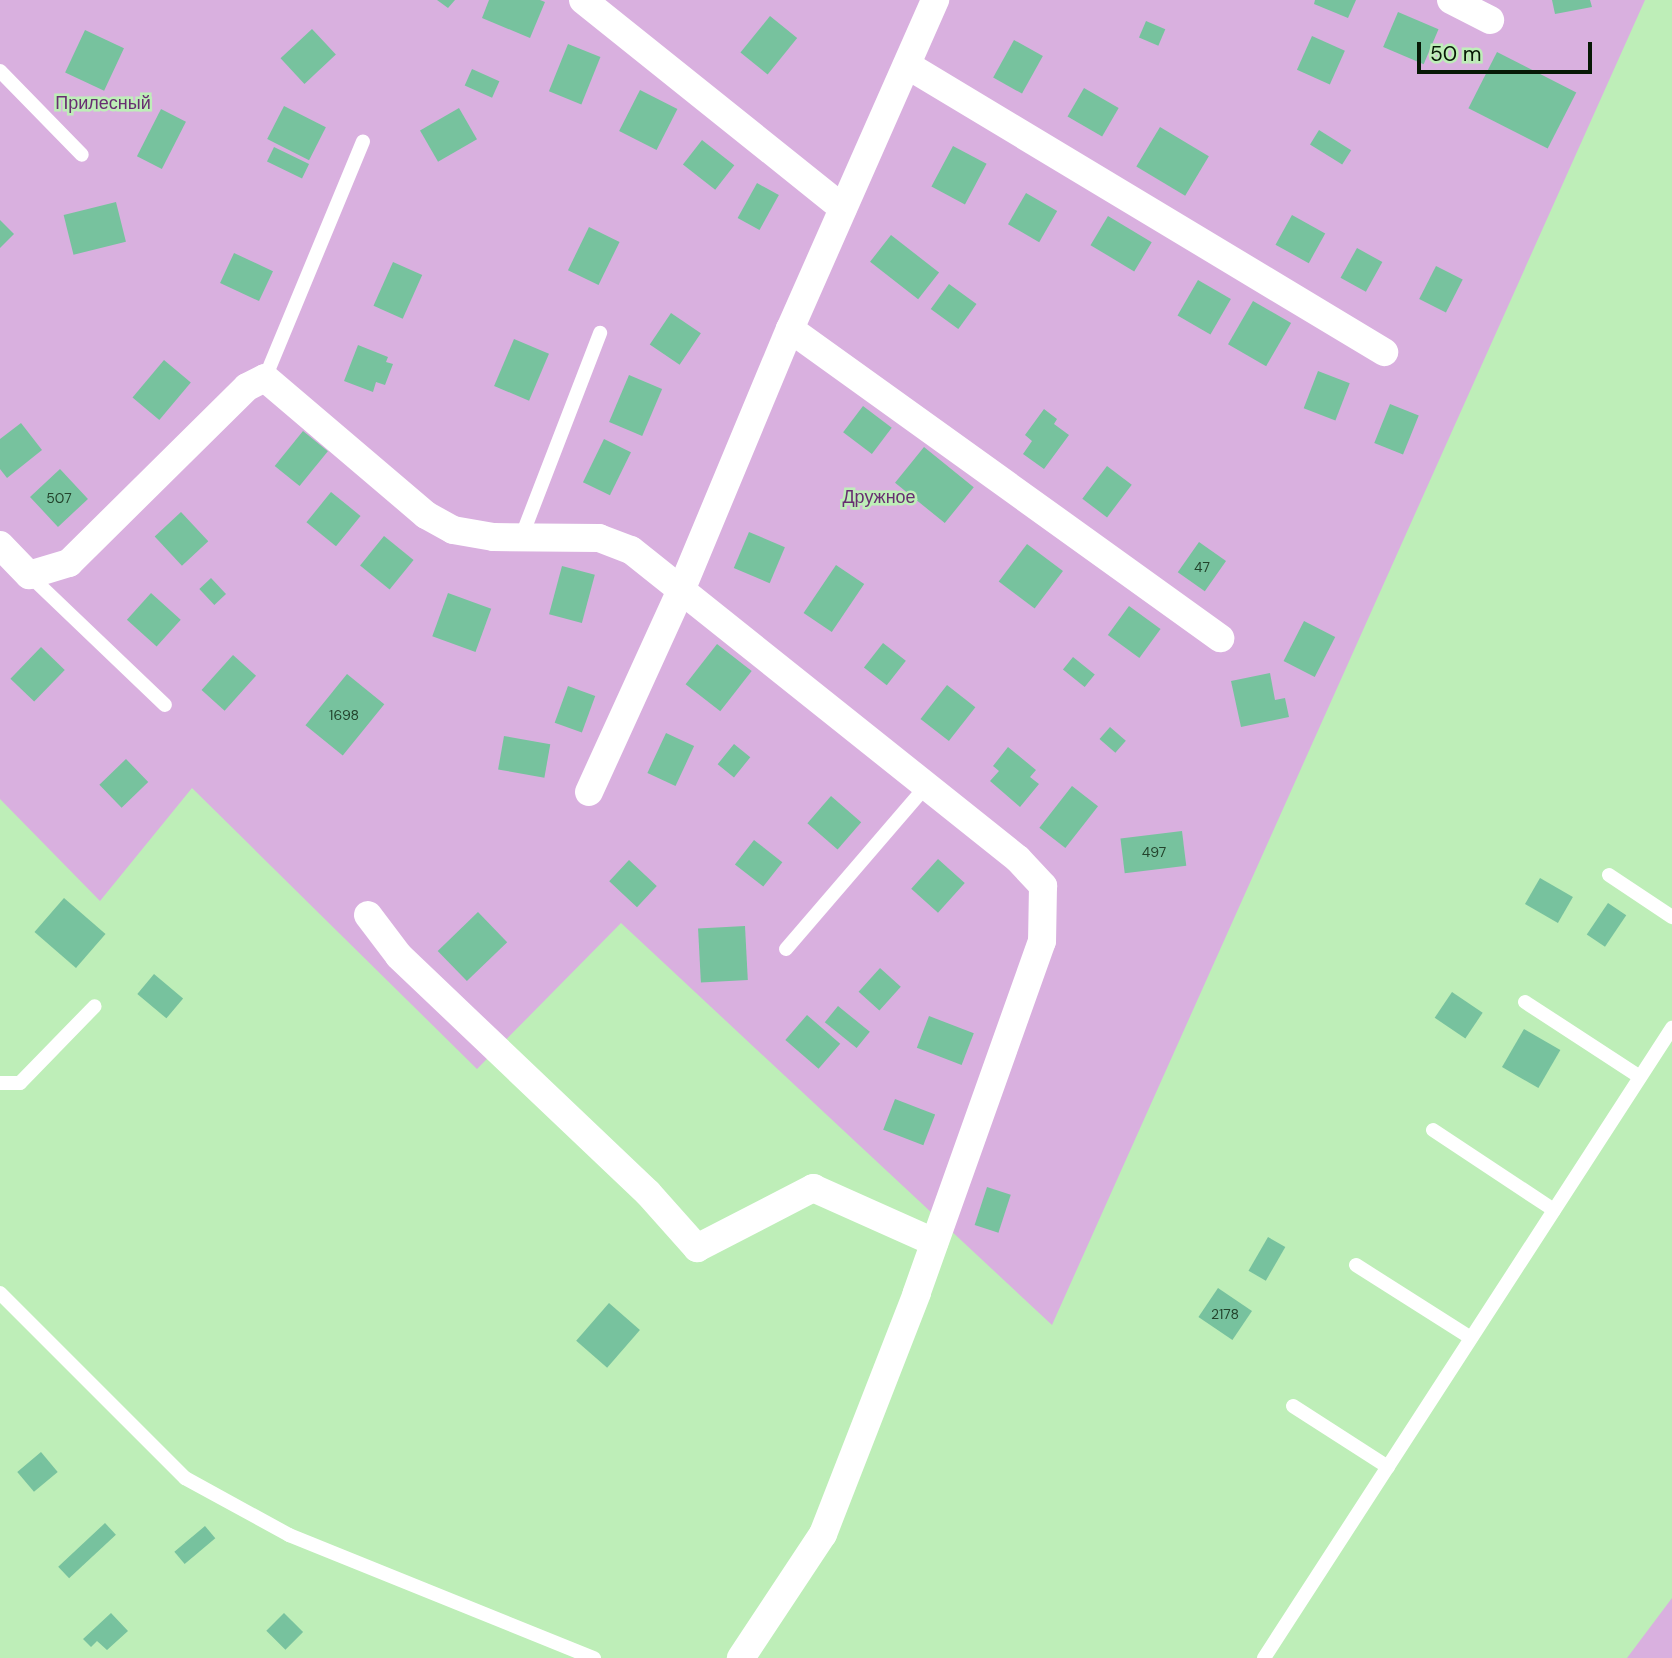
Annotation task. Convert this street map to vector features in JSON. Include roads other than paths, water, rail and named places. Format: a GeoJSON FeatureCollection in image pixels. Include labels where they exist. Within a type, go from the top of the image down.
{"type":"FeatureCollection","features":[{"type":"Feature","properties":{"kind":"street"},"geometry":{"type":"LineString","coordinates":[[583,0],[843,208]]}},
{"type":"Feature","properties":{"kind":"street"},"geometry":{"type":"LineString","coordinates":[[589,792],[682,587],[790,329],[934,0]]}},
{"type":"Feature","properties":{"kind":"street"},"geometry":{"type":"LineString","coordinates":[[1451,0],[1490,20]]}},
{"type":"Feature","properties":{"kind":"street"},"geometry":{"type":"LineString","coordinates":[[907,65],[1384,352]]}},
{"type":"Feature","properties":{"kind":"street"},"geometry":{"type":"LineString","coordinates":[[790,329],[1220,638]]}},
{"type":"Feature","properties":{"kind":"street"},"geometry":{"type":"LineString","coordinates":[[0,545],[29,575],[69,563],[247,387],[265,378],[426,514],[453,530],[493,537],[598,538],[631,550],[682,587],[1018,859],[1043,886],[1042,941],[934,1242],[823,1534],[741,1658]]}},
{"type":"Feature","properties":{"kind":"street"},"geometry":{"type":"LineString","coordinates":[[368,915],[399,956],[648,1193],[697,1248],[813,1188],[934,1242]]}},
{"type":"Feature","properties":{"kind":"lane"},"geometry":{"type":"LineString","coordinates":[[0,71],[82,155]]}},
{"type":"Feature","properties":{"kind":"lane"},"geometry":{"type":"LineString","coordinates":[[265,378],[363,141]]}},
{"type":"Feature","properties":{"kind":"lane"},"geometry":{"type":"LineString","coordinates":[[522,538],[600,333]]}},
{"type":"Feature","properties":{"kind":"lane"},"geometry":{"type":"LineString","coordinates":[[29,575],[165,705]]}},
{"type":"Feature","properties":{"kind":"lane"},"geometry":{"type":"LineString","coordinates":[[786,949],[927,785]]}},
{"type":"Feature","properties":{"kind":"lane"},"geometry":{"type":"LineString","coordinates":[[1609,875],[1672,917]]}},
{"type":"Feature","properties":{"kind":"lane"},"geometry":{"type":"LineString","coordinates":[[1525,1002],[1640,1077]]}},
{"type":"Feature","properties":{"kind":"lane"},"geometry":{"type":"LineString","coordinates":[[0,1083],[20,1083],[95,1006]]}},
{"type":"Feature","properties":{"kind":"lane"},"geometry":{"type":"LineString","coordinates":[[1264,1658],[1672,1028]]}},
{"type":"Feature","properties":{"kind":"lane"},"geometry":{"type":"LineString","coordinates":[[1433,1130],[1554,1210]]}},
{"type":"Feature","properties":{"kind":"lane"},"geometry":{"type":"LineString","coordinates":[[1356,1265],[1471,1338]]}},
{"type":"Feature","properties":{"kind":"lane"},"geometry":{"type":"LineString","coordinates":[[0,1293],[185,1478],[289,1535],[594,1658]]}},
{"type":"Feature","properties":{"kind":"lane"},"geometry":{"type":"LineString","coordinates":[[1293,1406],[1388,1467]]}},
{"type":"Feature","properties":{"kind":"park label","name":"Прилесный"},"geometry":{"type":"Point","coordinates":[103,103]}},
{"type":"Feature","properties":{"kind":"park label","name":"Дружное"},"geometry":{"type":"Point","coordinates":[879,497]}}]}
